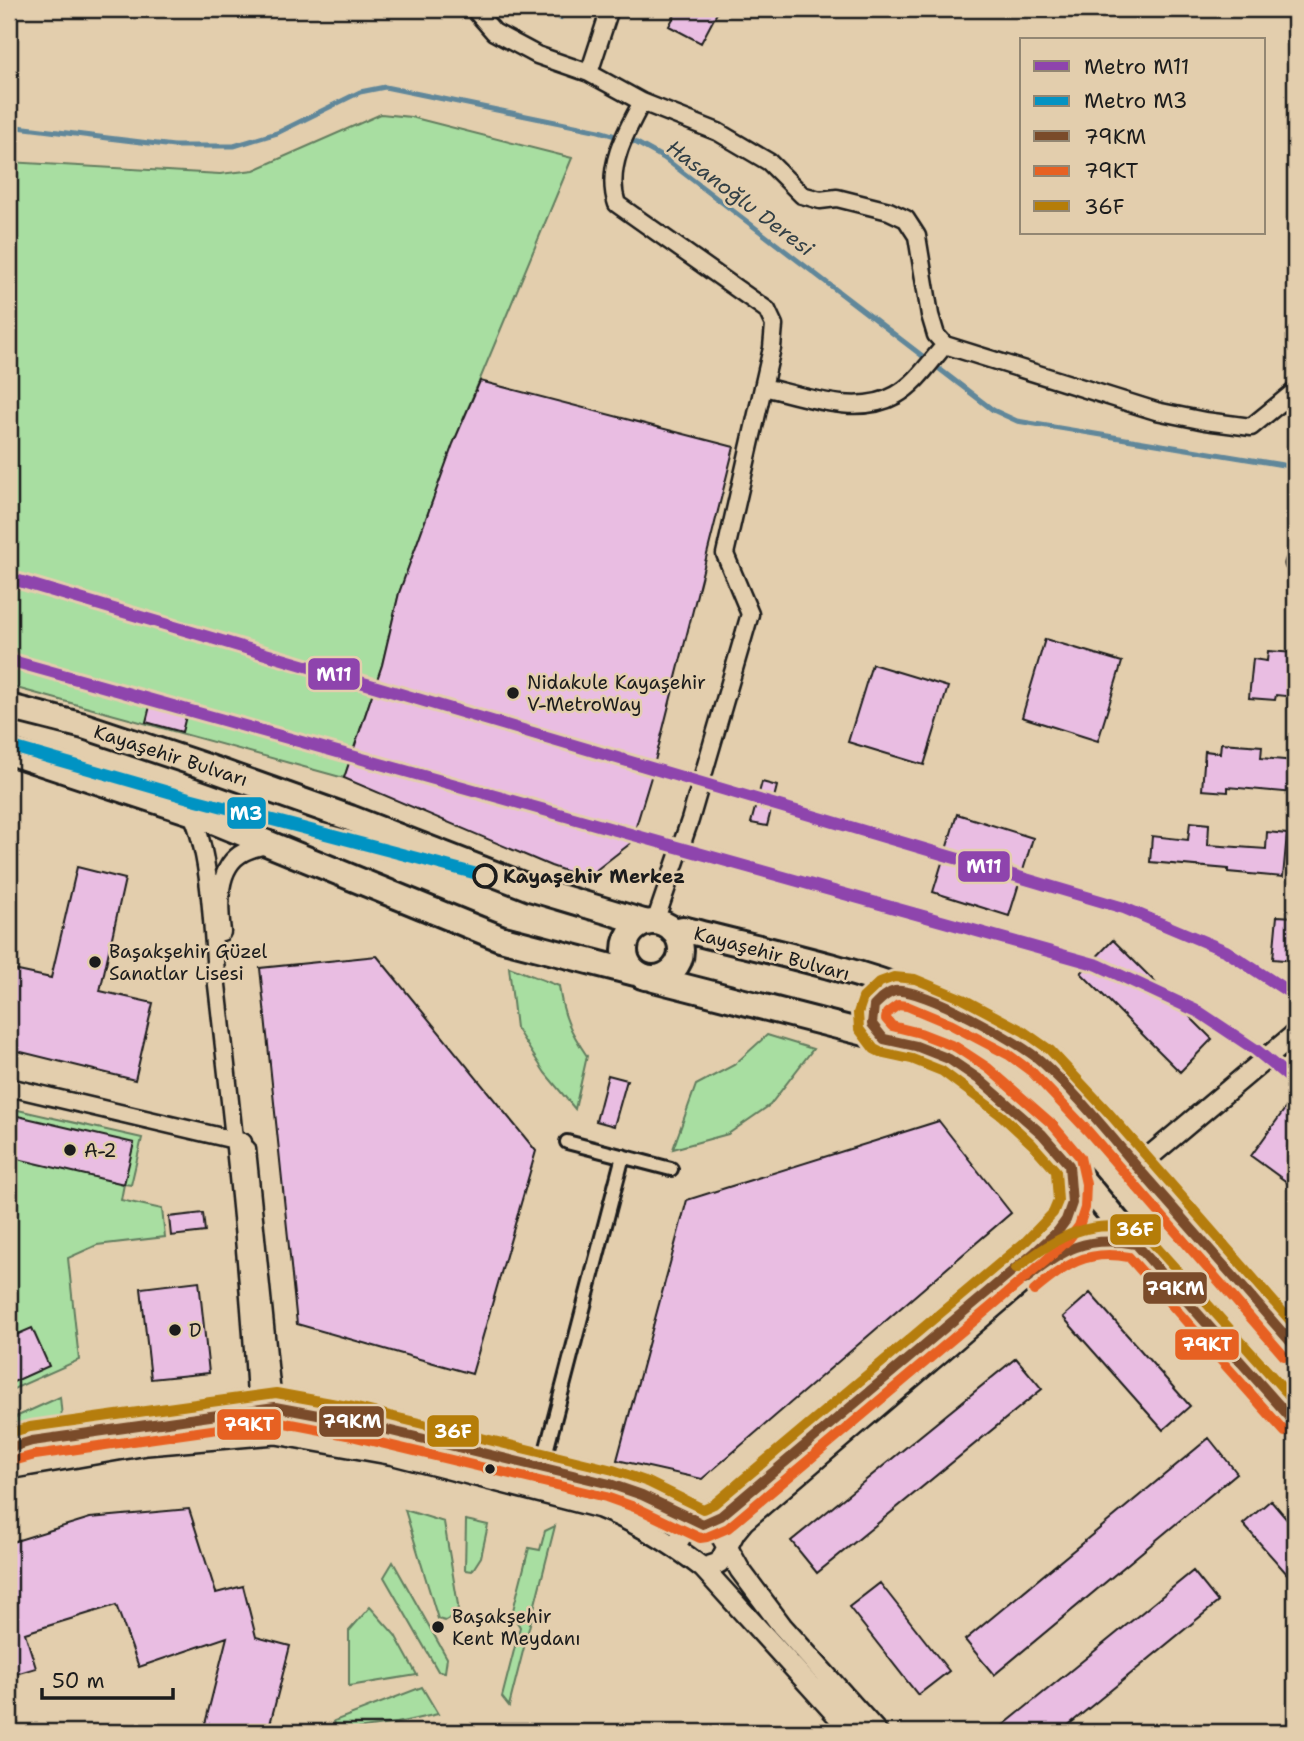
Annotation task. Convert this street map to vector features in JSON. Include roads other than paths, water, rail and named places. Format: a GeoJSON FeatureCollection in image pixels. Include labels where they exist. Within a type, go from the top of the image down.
{"type":"FeatureCollection","features":[{"type":"Feature","properties":{"kind":"main road","name":"Kayaşehir Bulvarı"},"geometry":{"type":"LineString","coordinates":[[9,707],[84,726],[207,767],[350,818],[533,889],[658,925],[683,929],[868,978],[946,1006],[1016,1043],[1041,1062],[1295,1347]]}},
{"type":"Feature","properties":{"kind":"main road"},"geometry":{"type":"LineString","coordinates":[[9,752],[191,812],[500,938],[916,1046],[949,1059],[1011,1105],[1042,1135],[1295,1423]]}},
{"type":"Feature","properties":{"kind":"main road","name":"Kayaşehir Bulvarı"},"geometry":{"type":"LineString","coordinates":[[645,976],[670,973],[680,957],[678,938],[658,925]]}},
{"type":"Feature","properties":{"kind":"main road"},"geometry":{"type":"LineString","coordinates":[[645,976],[625,958],[626,940],[638,926],[658,925]]}},
{"type":"Feature","properties":{"kind":"main road"},"geometry":{"type":"LineString","coordinates":[[884,1039],[872,1024],[874,1006],[887,994],[896,991],[910,992]]}},
{"type":"Feature","properties":{"kind":"street"},"geometry":{"type":"LineString","coordinates":[[474,9],[494,32],[537,55],[589,73],[642,103],[718,132],[768,162],[802,195],[820,200],[837,198],[889,211],[906,219],[917,236],[930,315],[940,351]]}},
{"type":"Feature","properties":{"kind":"street"},"geometry":{"type":"LineString","coordinates":[[589,73],[610,9]]}},
{"type":"Feature","properties":{"kind":"street"},"geometry":{"type":"LineString","coordinates":[[642,103],[615,161],[612,189],[617,204],[767,310],[774,325],[772,348],[725,554],[750,614],[658,925]]}},
{"type":"Feature","properties":{"kind":"street"},"geometry":{"type":"LineString","coordinates":[[763,387],[855,406],[877,404],[898,394],[940,351]]}},
{"type":"Feature","properties":{"kind":"street"},"geometry":{"type":"LineString","coordinates":[[940,351],[1156,411],[1251,427],[1295,391]]}},
{"type":"Feature","properties":{"kind":"street"},"geometry":{"type":"LineString","coordinates":[[191,812],[198,828],[204,859],[240,1141]]}},
{"type":"Feature","properties":{"kind":"street"},"geometry":{"type":"LineString","coordinates":[[267,1434],[221,923],[221,885],[232,860],[244,851],[270,844]]}},
{"type":"Feature","properties":{"kind":"street"},"geometry":{"type":"LineString","coordinates":[[1137,1167],[1295,1034]]}},
{"type":"Feature","properties":{"kind":"street"},"geometry":{"type":"LineString","coordinates":[[9,1087],[240,1141]]}},
{"type":"Feature","properties":{"kind":"street"},"geometry":{"type":"LineString","coordinates":[[567,1142],[671,1169]]}},
{"type":"Feature","properties":{"kind":"street"},"geometry":{"type":"LineString","coordinates":[[541,1467],[623,1156]]}},
{"type":"Feature","properties":{"kind":"street"},"geometry":{"type":"LineString","coordinates":[[676,1546],[683,1532],[691,1526],[721,1516],[740,1501],[1058,1231],[1066,1220],[1072,1203],[1069,1165]]}},
{"type":"Feature","properties":{"kind":"street"},"geometry":{"type":"LineString","coordinates":[[703,1568],[719,1563],[726,1547],[744,1521],[1051,1258],[1065,1249],[1095,1240],[1136,1244]]}},
{"type":"Feature","properties":{"kind":"street"},"geometry":{"type":"LineString","coordinates":[[9,1448],[32,1441],[266,1408],[350,1421],[642,1494],[715,1531],[782,1626],[877,1732]]}},
{"type":"Feature","properties":{"kind":"street"},"geometry":{"type":"LineString","coordinates":[[9,1469],[146,1445],[267,1434],[394,1455],[581,1503],[627,1518],[676,1546],[703,1568],[852,1732]]}},
{"type":"Feature","properties":{"kind":"street"},"geometry":{"type":"LineString","coordinates":[[581,1503],[589,1479]]}},
{"type":"Feature","properties":{"kind":"waterway"},"geometry":{"type":"LineString","coordinates":[[558,9],[560,18]]}},
{"type":"Feature","properties":{"kind":"waterway","name":"Hasanoğlu Deresi"},"geometry":{"type":"LineString","coordinates":[[9,126],[174,146],[234,146],[277,133],[360,92],[385,87],[599,131],[635,142],[664,158],[993,410],[1017,421],[1295,467]]}},
{"type":"Feature","properties":{"kind":"metro line","name":"M11"},"geometry":{"type":"LineString","coordinates":[[9,578],[1124,908],[1226,951],[1295,996]]}},
{"type":"Feature","properties":{"kind":"metro line","name":"M11"},"geometry":{"type":"LineString","coordinates":[[9,660],[1098,965],[1199,1012],[1256,1050],[1295,1082]]}},
{"type":"Feature","properties":{"kind":"metro line","name":"M3"},"geometry":{"type":"LineString","coordinates":[[9,746],[189,798],[485,876]]}},
{"type":"Feature","properties":{"kind":"place","name":"Nidakule Kayaşehir V-MetroWay"},"geometry":{"type":"Point","coordinates":[513,693]}},
{"type":"Feature","properties":{"kind":"place","name":"Kayaşehir Merkez"},"geometry":{"type":"Point","coordinates":[485,876]}},
{"type":"Feature","properties":{"kind":"place","name":"Başakşehir Güzel Sanatlar Lisesi"},"geometry":{"type":"Point","coordinates":[95,962]}},
{"type":"Feature","properties":{"kind":"place","name":"A-2"},"geometry":{"type":"Point","coordinates":[70,1150]}},
{"type":"Feature","properties":{"kind":"place","name":"D"},"geometry":{"type":"Point","coordinates":[175,1330]}},
{"type":"Feature","properties":{"kind":"place","name":"Başakşehir Kent Meydanı"},"geometry":{"type":"Point","coordinates":[438,1627]}}]}
